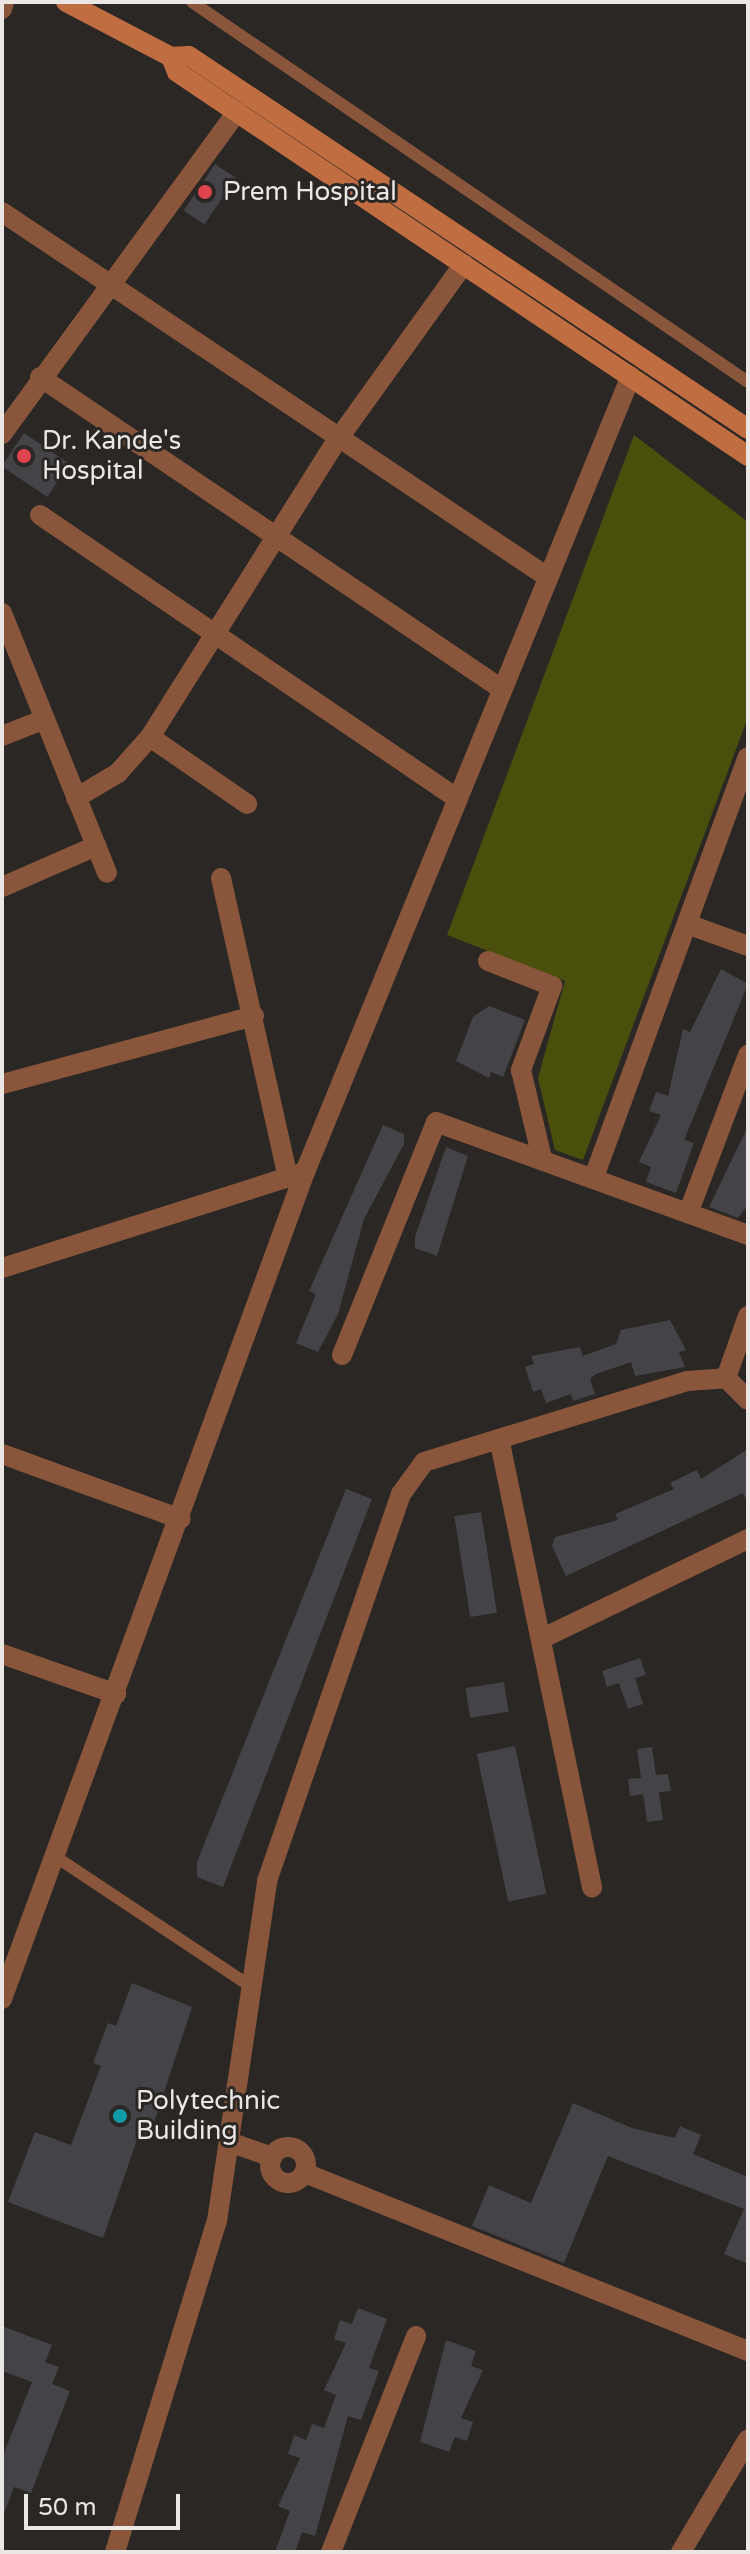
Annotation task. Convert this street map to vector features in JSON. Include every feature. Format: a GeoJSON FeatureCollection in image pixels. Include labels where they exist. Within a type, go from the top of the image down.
{"type":"FeatureCollection","features":[{"type":"Feature","properties":{"kind":"street"},"geometry":{"type":"LineString","coordinates":[[2,9],[4,2]]}},
{"type":"Feature","properties":{"kind":"street"},"geometry":{"type":"LineString","coordinates":[[66,2],[171,57],[189,56],[748,429]]}},
{"type":"Feature","properties":{"kind":"street"},"geometry":{"type":"LineString","coordinates":[[171,57],[177,72],[748,456]]}},
{"type":"Feature","properties":{"kind":"street"},"geometry":{"type":"LineString","coordinates":[[2,434],[40,377],[237,112]]}},
{"type":"Feature","properties":{"kind":"street"},"geometry":{"type":"LineString","coordinates":[[2,212],[336,442],[546,576]]}},
{"type":"Feature","properties":{"kind":"street"},"geometry":{"type":"LineString","coordinates":[[76,798],[118,773],[150,737],[336,442],[464,264]]}},
{"type":"Feature","properties":{"kind":"street"},"geometry":{"type":"LineString","coordinates":[[2,1999],[181,1519],[296,1175],[631,376]]}},
{"type":"Feature","properties":{"kind":"street"},"geometry":{"type":"LineString","coordinates":[[40,377],[273,540],[500,688]]}},
{"type":"Feature","properties":{"kind":"street"},"geometry":{"type":"LineString","coordinates":[[40,515],[211,637],[455,797]]}},
{"type":"Feature","properties":{"kind":"street"},"geometry":{"type":"LineString","coordinates":[[2,613],[107,873]]}},
{"type":"Feature","properties":{"kind":"street"},"geometry":{"type":"LineString","coordinates":[[2,736],[45,719]]}},
{"type":"Feature","properties":{"kind":"street"},"geometry":{"type":"LineString","coordinates":[[150,737],[247,804]]}},
{"type":"Feature","properties":{"kind":"street"},"geometry":{"type":"LineString","coordinates":[[594,1177],[748,757]]}},
{"type":"Feature","properties":{"kind":"street"},"geometry":{"type":"LineString","coordinates":[[2,887],[96,846]]}},
{"type":"Feature","properties":{"kind":"street"},"geometry":{"type":"LineString","coordinates":[[221,878],[296,1175]]}},
{"type":"Feature","properties":{"kind":"street"},"geometry":{"type":"LineString","coordinates":[[687,924],[748,946]]}},
{"type":"Feature","properties":{"kind":"street"},"geometry":{"type":"LineString","coordinates":[[488,961],[552,986],[521,1070],[542,1158]]}},
{"type":"Feature","properties":{"kind":"street"},"geometry":{"type":"LineString","coordinates":[[2,1084],[254,1016]]}},
{"type":"Feature","properties":{"kind":"street"},"geometry":{"type":"LineString","coordinates":[[689,1211],[748,1055]]}},
{"type":"Feature","properties":{"kind":"street"},"geometry":{"type":"LineString","coordinates":[[342,1355],[433,1123],[542,1158],[748,1235]]}},
{"type":"Feature","properties":{"kind":"street"},"geometry":{"type":"LineString","coordinates":[[3,1269],[296,1175]]}},
{"type":"Feature","properties":{"kind":"street"},"geometry":{"type":"LineString","coordinates":[[726,1378],[748,1316]]}},
{"type":"Feature","properties":{"kind":"street"},"geometry":{"type":"LineString","coordinates":[[115,2552],[187,2335],[229,2142],[247,1984],[267,1881],[401,1494],[424,1462],[500,1443],[687,1381],[726,1378],[748,1400]]}},
{"type":"Feature","properties":{"kind":"street"},"geometry":{"type":"LineString","coordinates":[[500,1443],[592,1888]]}},
{"type":"Feature","properties":{"kind":"street"},"geometry":{"type":"LineString","coordinates":[[2,1454],[181,1519]]}},
{"type":"Feature","properties":{"kind":"street"},"geometry":{"type":"LineString","coordinates":[[541,1639],[748,1539]]}},
{"type":"Feature","properties":{"kind":"street"},"geometry":{"type":"LineString","coordinates":[[2,1654],[116,1694]]}},
{"type":"Feature","properties":{"kind":"street"},"geometry":{"type":"LineString","coordinates":[[229,2142],[272,2157],[281,2181],[305,2173],[748,2351]]}},
{"type":"Feature","properties":{"kind":"street"},"geometry":{"type":"LineString","coordinates":[[331,2552],[416,2336]]}},
{"type":"Feature","properties":{"kind":"street"},"geometry":{"type":"LineString","coordinates":[[681,2552],[748,2439]]}},
{"type":"Feature","properties":{"kind":"lane"},"geometry":{"type":"LineString","coordinates":[[192,2],[748,382]]}},
{"type":"Feature","properties":{"kind":"lane"},"geometry":{"type":"LineString","coordinates":[[56,1857],[247,1984]]}},
{"type":"Feature","properties":{"kind":"green space"},"geometry":{"type":"Polygon","coordinates":[[[634,435],[748,522],[748,717],[583,1160],[555,1150],[538,1078],[565,981],[447,935],[634,435]]]}},
{"type":"Feature","properties":{"kind":"building"},"geometry":{"type":"Polygon","coordinates":[[[215,164],[236,178],[204,224],[184,210],[215,164]]]}},
{"type":"Feature","properties":{"kind":"building"},"geometry":{"type":"Polygon","coordinates":[[[24,433],[70,464],[47,497],[2,466],[24,433]]]}},
{"type":"Feature","properties":{"kind":"building"},"geometry":{"type":"Polygon","coordinates":[[[721,969],[748,984],[684,1140],[694,1143],[676,1193],[646,1182],[651,1167],[639,1162],[661,1115],[649,1111],[656,1092],[668,1096],[683,1029],[690,1032],[721,969]]]}},
{"type":"Feature","properties":{"kind":"building"},"geometry":{"type":"Polygon","coordinates":[[[489,1006],[525,1020],[503,1077],[491,1072],[489,1078],[456,1061],[473,1017],[489,1006]]]}},
{"type":"Feature","properties":{"kind":"building"},"geometry":{"type":"Polygon","coordinates":[[[383,1125],[404,1134],[404,1144],[364,1219],[338,1314],[318,1352],[296,1343],[316,1294],[309,1291],[383,1125]]]}},
{"type":"Feature","properties":{"kind":"building"},"geometry":{"type":"Polygon","coordinates":[[[748,1126],[748,1205],[738,1218],[709,1207],[748,1126]]]}},
{"type":"Feature","properties":{"kind":"building"},"geometry":{"type":"Polygon","coordinates":[[[446,1147],[468,1156],[437,1256],[415,1248],[415,1237],[446,1147]]]}},
{"type":"Feature","properties":{"kind":"building"},"geometry":{"type":"Polygon","coordinates":[[[670,1320],[686,1350],[679,1352],[685,1367],[635,1376],[631,1362],[596,1374],[590,1379],[595,1394],[573,1401],[571,1394],[546,1403],[541,1389],[533,1392],[525,1367],[534,1364],[531,1356],[580,1347],[583,1356],[616,1344],[621,1330],[670,1320]]]}},
{"type":"Feature","properties":{"kind":"building"},"geometry":{"type":"Polygon","coordinates":[[[748,1449],[748,1504],[743,1493],[566,1576],[552,1546],[555,1537],[618,1520],[615,1514],[674,1489],[670,1483],[697,1470],[701,1479],[748,1449]]]}},
{"type":"Feature","properties":{"kind":"building"},"geometry":{"type":"Polygon","coordinates":[[[346,1489],[372,1499],[223,1887],[197,1877],[197,1862],[346,1489]]]}},
{"type":"Feature","properties":{"kind":"building"},"geometry":{"type":"Polygon","coordinates":[[[481,1512],[497,1613],[470,1617],[454,1516],[481,1512]]]}},
{"type":"Feature","properties":{"kind":"building"},"geometry":{"type":"Polygon","coordinates":[[[640,1658],[646,1675],[635,1678],[643,1704],[628,1709],[619,1683],[607,1687],[602,1671],[640,1658]]]}},
{"type":"Feature","properties":{"kind":"building"},"geometry":{"type":"Polygon","coordinates":[[[504,1682],[509,1712],[470,1718],[465,1688],[504,1682]]]}},
{"type":"Feature","properties":{"kind":"building"},"geometry":{"type":"Polygon","coordinates":[[[515,1746],[546,1894],[508,1902],[477,1754],[515,1746]]]}},
{"type":"Feature","properties":{"kind":"building"},"geometry":{"type":"Polygon","coordinates":[[[652,1747],[656,1775],[668,1774],[671,1791],[659,1792],[663,1820],[647,1822],[643,1794],[630,1796],[628,1779],[641,1778],[637,1749],[652,1747]]]}},
{"type":"Feature","properties":{"kind":"building","name":"Polytechnic Building"},"geometry":{"type":"Polygon","coordinates":[[[132,1983],[192,2007],[148,2141],[138,2137],[103,2238],[8,2202],[35,2132],[71,2145],[101,2066],[93,2063],[108,2023],[116,2026],[132,1983]]]}},
{"type":"Feature","properties":{"kind":"building"},"geometry":{"type":"Polygon","coordinates":[[[573,2103],[632,2128],[675,2138],[680,2126],[701,2135],[693,2154],[748,2177],[748,2264],[724,2254],[744,2209],[608,2156],[564,2263],[472,2226],[489,2185],[531,2203],[573,2103]]]}},
{"type":"Feature","properties":{"kind":"building"},"geometry":{"type":"Polygon","coordinates":[[[358,2308],[387,2319],[369,2368],[379,2371],[361,2420],[348,2416],[315,2536],[302,2532],[295,2552],[275,2552],[290,2511],[278,2506],[300,2458],[288,2454],[294,2435],[306,2440],[312,2424],[324,2428],[336,2395],[324,2390],[346,2343],[334,2339],[340,2320],[352,2324],[358,2308]]]}},
{"type":"Feature","properties":{"kind":"building"},"geometry":{"type":"Polygon","coordinates":[[[2,2326],[52,2345],[45,2362],[59,2367],[52,2384],[70,2391],[31,2493],[14,2487],[3,2516],[2,2458],[32,2382],[2,2371],[2,2326]]]}},
{"type":"Feature","properties":{"kind":"building"},"geometry":{"type":"Polygon","coordinates":[[[446,2340],[476,2351],[471,2366],[483,2370],[461,2418],[473,2422],[467,2441],[455,2437],[449,2452],[420,2442],[446,2340]]]}},
{"type":"Feature","properties":{"kind":"place","name":"Prem Hospital"},"geometry":{"type":"Point","coordinates":[205,192]}},
{"type":"Feature","properties":{"kind":"place","name":"Dr. Kande's Hospital"},"geometry":{"type":"Point","coordinates":[24,456]}},
{"type":"Feature","properties":{"kind":"place","name":"Polytechnic Building"},"geometry":{"type":"Point","coordinates":[120,2116]}}]}
